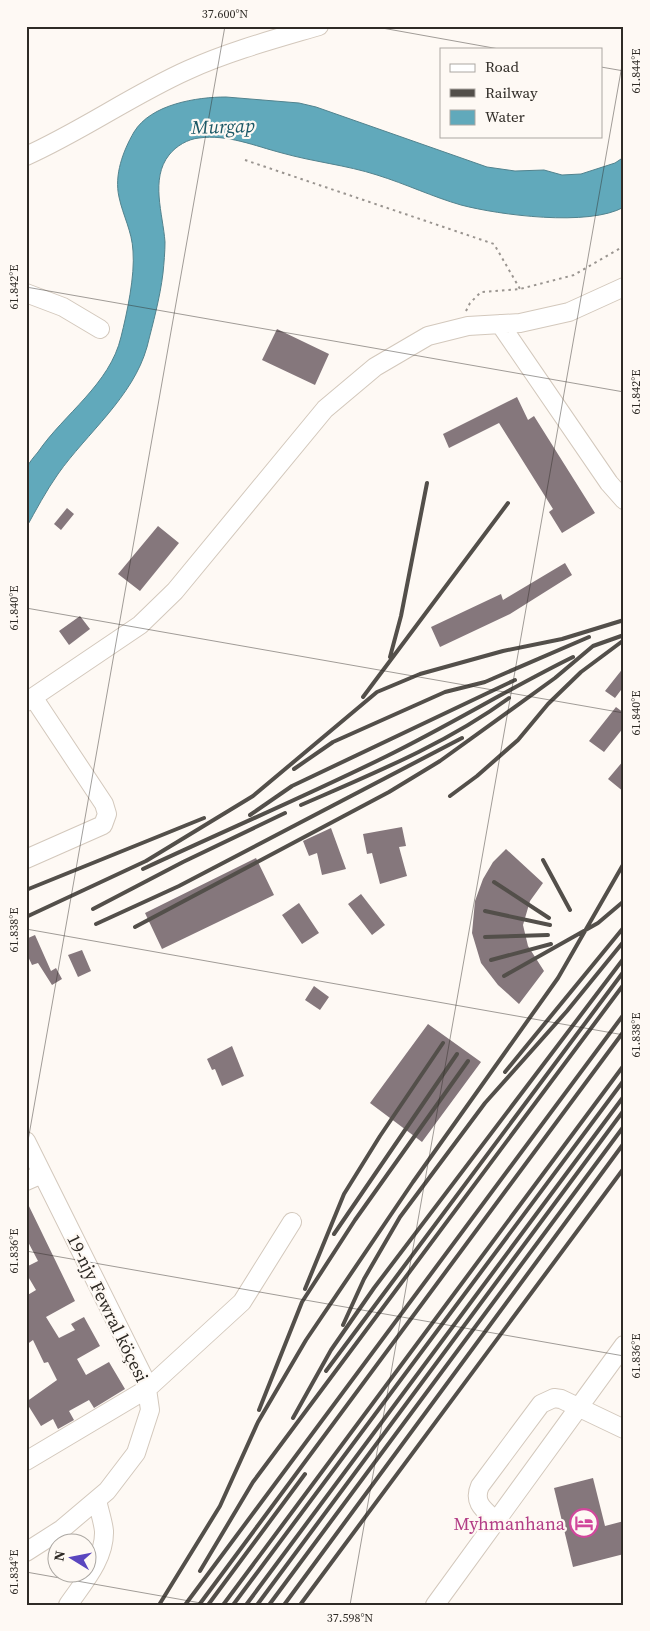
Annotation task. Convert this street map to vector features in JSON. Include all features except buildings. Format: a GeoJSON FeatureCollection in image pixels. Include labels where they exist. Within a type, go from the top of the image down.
{"type":"FeatureCollection","features":[{"type":"Feature","properties":{"kind":"street"},"geometry":{"type":"LineString","coordinates":[[26,156],[60,141],[122,104],[189,69],[243,49],[319,26]]}},
{"type":"Feature","properties":{"kind":"street"},"geometry":{"type":"LineString","coordinates":[[26,859],[103,825],[107,814],[104,804],[30,699],[140,625],[175,591],[325,409],[375,367],[428,336],[457,329],[520,323],[569,312],[624,287]]}},
{"type":"Feature","properties":{"kind":"street"},"geometry":{"type":"LineString","coordinates":[[26,293],[63,307],[100,328]]}},
{"type":"Feature","properties":{"kind":"street"},"geometry":{"type":"LineString","coordinates":[[500,324],[609,483],[624,500]]}},
{"type":"Feature","properties":{"kind":"street","name":"19-njy Fewral köçesi"},"geometry":{"type":"LineString","coordinates":[[26,1141],[146,1382],[150,1410],[136,1453],[107,1492],[62,1529],[26,1552]]}},
{"type":"Feature","properties":{"kind":"street"},"geometry":{"type":"LineString","coordinates":[[26,1181],[42,1174]]}},
{"type":"Feature","properties":{"kind":"street"},"geometry":{"type":"LineString","coordinates":[[26,1461],[147,1389],[242,1302],[292,1222]]}},
{"type":"Feature","properties":{"kind":"street"},"geometry":{"type":"LineString","coordinates":[[434,1605],[624,1346]]}},
{"type":"Feature","properties":{"kind":"street"},"geometry":{"type":"LineString","coordinates":[[495,1520],[481,1507],[477,1501],[476,1493],[541,1404],[554,1398],[581,1406],[624,1429]]}},
{"type":"Feature","properties":{"kind":"street"},"geometry":{"type":"LineString","coordinates":[[68,1605],[97,1562],[104,1530],[97,1500]]}},
{"type":"Feature","properties":{"kind":"path"},"geometry":{"type":"LineString","coordinates":[[245,160],[494,244],[520,289]]}},
{"type":"Feature","properties":{"kind":"path"},"geometry":{"type":"LineString","coordinates":[[457,329],[470,303],[481,292],[520,289],[574,275],[624,246]]}},
{"type":"Feature","properties":{"kind":"water","name":"Murgap"},"geometry":{"type":"Polygon","coordinates":[[[226,97],[299,103],[316,107],[487,167],[515,171],[544,170],[562,175],[581,174],[615,163],[624,157],[624,207],[609,213],[589,217],[567,218],[520,215],[477,209],[451,202],[365,172],[294,156],[241,141],[209,137],[191,140],[183,144],[169,155],[163,164],[160,175],[159,197],[165,242],[163,273],[154,320],[140,365],[131,382],[108,414],[58,474],[26,528],[25,479],[28,466],[49,438],[97,384],[115,354],[121,337],[133,272],[131,237],[118,189],[120,163],[126,147],[142,122],[163,109],[189,101],[226,97]]]}},
{"type":"Feature","properties":{"kind":"railway"},"geometry":{"type":"LineString","coordinates":[[390,657],[401,616],[427,483]]}},
{"type":"Feature","properties":{"kind":"railway"},"geometry":{"type":"LineString","coordinates":[[363,697],[508,503]]}},
{"type":"Feature","properties":{"kind":"railway"},"geometry":{"type":"LineString","coordinates":[[26,917],[146,861],[253,796],[377,692],[420,674],[503,651],[562,639],[624,620]]}},
{"type":"Feature","properties":{"kind":"railway"},"geometry":{"type":"LineString","coordinates":[[135,927],[389,792],[440,761],[555,678],[593,646],[624,635]]}},
{"type":"Feature","properties":{"kind":"railway"},"geometry":{"type":"LineString","coordinates":[[294,769],[333,742],[445,692],[485,682],[589,637]]}},
{"type":"Feature","properties":{"kind":"railway"},"geometry":{"type":"LineString","coordinates":[[450,796],[477,776],[518,740],[548,704],[581,672],[624,640]]}},
{"type":"Feature","properties":{"kind":"railway"},"geometry":{"type":"LineString","coordinates":[[143,869],[387,756],[573,657]]}},
{"type":"Feature","properties":{"kind":"railway"},"geometry":{"type":"LineString","coordinates":[[250,815],[292,786],[515,680]]}},
{"type":"Feature","properties":{"kind":"railway"},"geometry":{"type":"LineString","coordinates":[[301,805],[381,770],[434,744],[485,715],[509,698]]}},
{"type":"Feature","properties":{"kind":"railway"},"geometry":{"type":"LineString","coordinates":[[96,924],[179,886],[462,738]]}},
{"type":"Feature","properties":{"kind":"railway"},"geometry":{"type":"LineString","coordinates":[[93,909],[183,862],[285,813]]}},
{"type":"Feature","properties":{"kind":"railway"},"geometry":{"type":"LineString","coordinates":[[26,890],[204,818]]}},
{"type":"Feature","properties":{"kind":"railway"},"geometry":{"type":"LineString","coordinates":[[543,860],[570,910]]}},
{"type":"Feature","properties":{"kind":"railway"},"geometry":{"type":"LineString","coordinates":[[159,1605],[220,1506],[258,1422],[306,1340],[413,1182],[558,978],[624,863]]}},
{"type":"Feature","properties":{"kind":"railway"},"geometry":{"type":"LineString","coordinates":[[494,882],[549,918]]}},
{"type":"Feature","properties":{"kind":"railway"},"geometry":{"type":"LineString","coordinates":[[504,976],[598,923],[624,901]]}},
{"type":"Feature","properties":{"kind":"railway"},"geometry":{"type":"LineString","coordinates":[[485,911],[550,925]]}},
{"type":"Feature","properties":{"kind":"railway"},"geometry":{"type":"LineString","coordinates":[[505,1072],[624,927]]}},
{"type":"Feature","properties":{"kind":"railway"},"geometry":{"type":"LineString","coordinates":[[485,937],[548,935]]}},
{"type":"Feature","properties":{"kind":"railway"},"geometry":{"type":"LineString","coordinates":[[343,1325],[364,1279],[400,1217],[485,1103],[567,1011],[624,941]]}},
{"type":"Feature","properties":{"kind":"railway"},"geometry":{"type":"LineString","coordinates":[[491,960],[551,944]]}},
{"type":"Feature","properties":{"kind":"railway"},"geometry":{"type":"LineString","coordinates":[[293,1418],[331,1350],[374,1288],[624,958]]}},
{"type":"Feature","properties":{"kind":"railway"},"geometry":{"type":"LineString","coordinates":[[326,1371],[624,971]]}},
{"type":"Feature","properties":{"kind":"railway"},"geometry":{"type":"LineString","coordinates":[[200,1571],[253,1482],[624,984]]}},
{"type":"Feature","properties":{"kind":"railway"},"geometry":{"type":"LineString","coordinates":[[185,1605],[624,1014]]}},
{"type":"Feature","properties":{"kind":"railway"},"geometry":{"type":"LineString","coordinates":[[199,1605],[624,1031]]}},
{"type":"Feature","properties":{"kind":"railway"},"geometry":{"type":"LineString","coordinates":[[305,1289],[344,1194],[380,1136],[443,1043]]}},
{"type":"Feature","properties":{"kind":"railway"},"geometry":{"type":"LineString","coordinates":[[334,1234],[457,1054]]}},
{"type":"Feature","properties":{"kind":"railway"},"geometry":{"type":"LineString","coordinates":[[259,1410],[302,1302],[355,1220],[468,1061]]}},
{"type":"Feature","properties":{"kind":"railway"},"geometry":{"type":"LineString","coordinates":[[223,1605],[624,1065]]}},
{"type":"Feature","properties":{"kind":"railway"},"geometry":{"type":"LineString","coordinates":[[233,1605],[624,1080]]}},
{"type":"Feature","properties":{"kind":"railway"},"geometry":{"type":"LineString","coordinates":[[246,1605],[624,1096]]}},
{"type":"Feature","properties":{"kind":"railway"},"geometry":{"type":"LineString","coordinates":[[257,1605],[624,1110]]}},
{"type":"Feature","properties":{"kind":"railway"},"geometry":{"type":"LineString","coordinates":[[269,1605],[624,1126]]}},
{"type":"Feature","properties":{"kind":"railway"},"geometry":{"type":"LineString","coordinates":[[284,1605],[624,1143]]}},
{"type":"Feature","properties":{"kind":"railway"},"geometry":{"type":"LineString","coordinates":[[300,1605],[624,1168]]}},
{"type":"Feature","properties":{"kind":"railway"},"geometry":{"type":"LineString","coordinates":[[208,1605],[305,1474]]}},
{"type":"Feature","properties":{"kind":"place","name":"Myhmanhana"},"geometry":{"type":"Point","coordinates":[584,1523]}}]}
